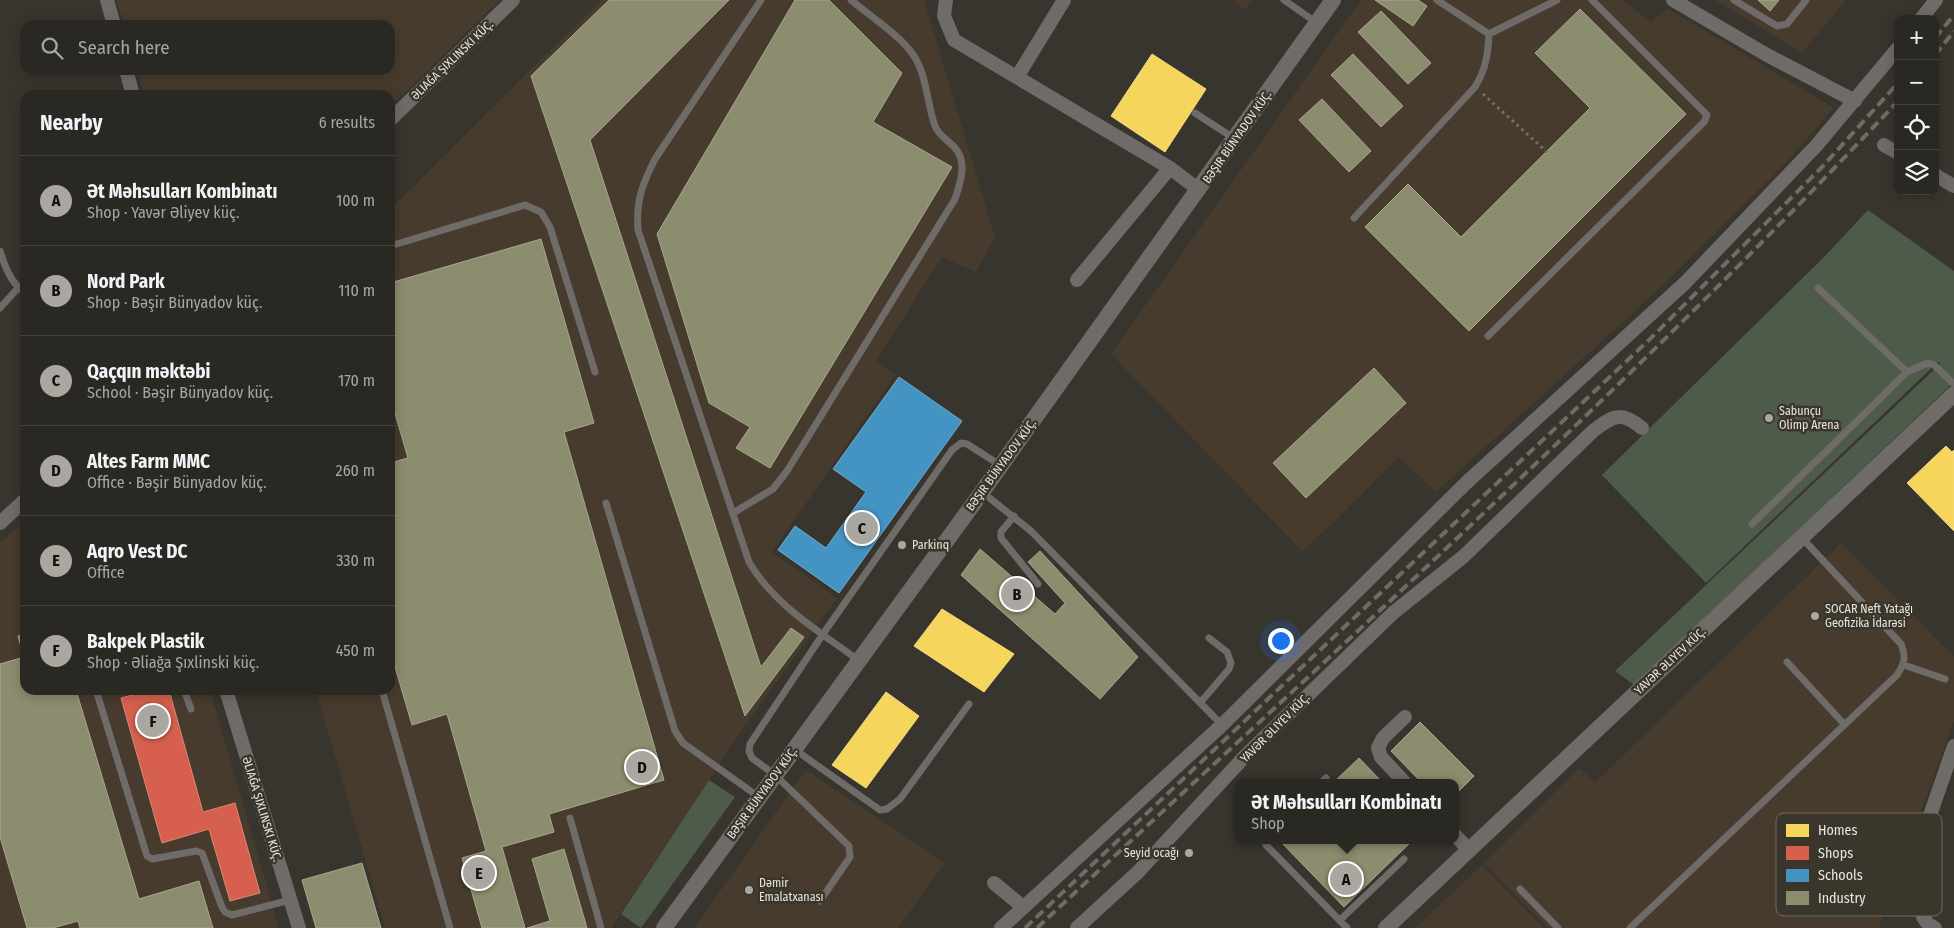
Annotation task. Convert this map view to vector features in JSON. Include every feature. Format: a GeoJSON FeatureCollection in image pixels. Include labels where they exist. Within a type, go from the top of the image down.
{"type":"FeatureCollection","features":[{"type":"Feature","properties":{"kind":"street"},"geometry":{"type":"LineString","coordinates":[[107,0],[113,20]]}},
{"type":"Feature","properties":{"kind":"street"},"geometry":{"type":"LineString","coordinates":[[395,115],[513,0]]}},
{"type":"Feature","properties":{"kind":"street"},"geometry":{"type":"LineString","coordinates":[[946,0],[944,16],[954,40],[1170,168],[1199,190]]}},
{"type":"Feature","properties":{"kind":"street"},"geometry":{"type":"LineString","coordinates":[[1017,77],[1064,0]]}},
{"type":"Feature","properties":{"kind":"street","name":"BƏŞIR BÜNYADOV KÜÇ."},"geometry":{"type":"LineString","coordinates":[[664,928],[982,492],[1334,0]]}},
{"type":"Feature","properties":{"kind":"street"},"geometry":{"type":"LineString","coordinates":[[1673,0],[1767,55],[1855,101]]}},
{"type":"Feature","properties":{"kind":"street"},"geometry":{"type":"LineString","coordinates":[[1924,15],[1936,0]]}},
{"type":"Feature","properties":{"kind":"street"},"geometry":{"type":"LineString","coordinates":[[1001,928],[1222,725],[1466,484],[1685,283],[1810,153],[1894,53]]}},
{"type":"Feature","properties":{"kind":"street"},"geometry":{"type":"LineString","coordinates":[[127,75],[132,90]]}},
{"type":"Feature","properties":{"kind":"street"},"geometry":{"type":"LineString","coordinates":[[1884,144],[1894,150]]}},
{"type":"Feature","properties":{"kind":"street"},"geometry":{"type":"LineString","coordinates":[[1077,280],[1170,168]]}},
{"type":"Feature","properties":{"kind":"street"},"geometry":{"type":"LineString","coordinates":[[1939,177],[1954,186]]}},
{"type":"Feature","properties":{"kind":"street","name":"YAVƏR ƏLIYEV KÜÇ."},"geometry":{"type":"LineString","coordinates":[[1386,928],[1954,394]]}},
{"type":"Feature","properties":{"kind":"street","name":"YAVƏR ƏLIYEV KÜÇ."},"geometry":{"type":"LineString","coordinates":[[1076,928],[1138,872],[1246,755],[1392,613],[1464,556],[1593,431],[1610,419],[1620,416],[1630,418],[1642,428]]}},
{"type":"Feature","properties":{"kind":"street"},"geometry":{"type":"LineString","coordinates":[[0,523],[20,505]]}},
{"type":"Feature","properties":{"kind":"street"},"geometry":{"type":"LineString","coordinates":[[228,695],[299,928]]}},
{"type":"Feature","properties":{"kind":"street"},"geometry":{"type":"LineString","coordinates":[[1402,779],[1381,757],[1378,748],[1383,738],[1405,717]]}},
{"type":"Feature","properties":{"kind":"street"},"geometry":{"type":"LineString","coordinates":[[1932,813],[1954,746]]}},
{"type":"Feature","properties":{"kind":"street"},"geometry":{"type":"LineString","coordinates":[[1459,840],[1468,850]]}},
{"type":"Feature","properties":{"kind":"street"},"geometry":{"type":"LineString","coordinates":[[994,882],[1023,908]]}},
{"type":"Feature","properties":{"kind":"street"},"geometry":{"type":"LineString","coordinates":[[1923,916],[1928,924],[1935,928]]}},
{"type":"Feature","properties":{"kind":"lane"},"geometry":{"type":"LineString","coordinates":[[761,0],[655,158],[641,186],[637,208],[638,230],[749,562],[759,579],[775,598],[858,660]]}},
{"type":"Feature","properties":{"kind":"lane"},"geometry":{"type":"LineString","coordinates":[[733,513],[773,488],[787,471],[955,199],[962,175],[957,149],[945,140],[936,127],[922,76],[914,57],[852,0]]}},
{"type":"Feature","properties":{"kind":"lane"},"geometry":{"type":"LineString","coordinates":[[1284,0],[1317,23]]}},
{"type":"Feature","properties":{"kind":"lane"},"geometry":{"type":"LineString","coordinates":[[1437,0],[1489,34]]}},
{"type":"Feature","properties":{"kind":"lane"},"geometry":{"type":"LineString","coordinates":[[1489,34],[1557,0]]}},
{"type":"Feature","properties":{"kind":"lane"},"geometry":{"type":"LineString","coordinates":[[1488,336],[1704,122],[1707,114],[1592,0]]}},
{"type":"Feature","properties":{"kind":"lane"},"geometry":{"type":"LineString","coordinates":[[1734,0],[1777,26],[1787,24],[1806,0]]}},
{"type":"Feature","properties":{"kind":"lane"},"geometry":{"type":"LineString","coordinates":[[1354,218],[1476,87],[1484,72],[1488,58],[1489,34]]}},
{"type":"Feature","properties":{"kind":"lane"},"geometry":{"type":"LineString","coordinates":[[1195,113],[1236,139]]}},
{"type":"Feature","properties":{"kind":"lane"},"geometry":{"type":"LineString","coordinates":[[395,244],[525,205],[540,212],[550,227],[595,372]]}},
{"type":"Feature","properties":{"kind":"lane"},"geometry":{"type":"LineString","coordinates":[[0,251],[6,268],[18,288],[0,308]]}},
{"type":"Feature","properties":{"kind":"lane"},"geometry":{"type":"LineString","coordinates":[[1818,288],[1907,372]]}},
{"type":"Feature","properties":{"kind":"lane"},"geometry":{"type":"LineString","coordinates":[[1752,524],[1907,372],[1928,363],[1934,365],[1954,384]]}},
{"type":"Feature","properties":{"kind":"lane"},"geometry":{"type":"LineString","coordinates":[[820,901],[850,857],[849,846],[775,775],[752,758],[749,751],[750,744],[823,634],[957,445],[967,444],[1000,466]]}},
{"type":"Feature","properties":{"kind":"lane"},"geometry":{"type":"LineString","coordinates":[[982,492],[1014,516],[1222,725]]}},
{"type":"Feature","properties":{"kind":"lane"},"geometry":{"type":"LineString","coordinates":[[606,503],[675,731],[683,743],[759,797]]}},
{"type":"Feature","properties":{"kind":"lane"},"geometry":{"type":"LineString","coordinates":[[1014,516],[1001,532],[1001,538],[1038,584]]}},
{"type":"Feature","properties":{"kind":"lane"},"geometry":{"type":"LineString","coordinates":[[1630,928],[1897,675],[1904,665],[1905,655],[1901,644],[1801,538]]}},
{"type":"Feature","properties":{"kind":"lane"},"geometry":{"type":"LineString","coordinates":[[1200,703],[1229,669],[1231,663],[1227,652],[1209,638]]}},
{"type":"Feature","properties":{"kind":"lane"},"geometry":{"type":"LineString","coordinates":[[1786,662],[1844,724]]}},
{"type":"Feature","properties":{"kind":"lane"},"geometry":{"type":"LineString","coordinates":[[1904,665],[1945,679]]}},
{"type":"Feature","properties":{"kind":"lane"},"geometry":{"type":"LineString","coordinates":[[98,695],[147,856],[152,859],[196,851],[202,853],[222,907],[225,912],[232,915],[290,900]]}},
{"type":"Feature","properties":{"kind":"lane"},"geometry":{"type":"LineString","coordinates":[[186,695],[191,710]]}},
{"type":"Feature","properties":{"kind":"lane"},"geometry":{"type":"LineString","coordinates":[[383,695],[450,928]]}},
{"type":"Feature","properties":{"kind":"lane"},"geometry":{"type":"LineString","coordinates":[[794,748],[880,810],[887,809],[900,800],[969,704]]}},
{"type":"Feature","properties":{"kind":"lane"},"geometry":{"type":"LineString","coordinates":[[570,818],[601,928]]}},
{"type":"Feature","properties":{"kind":"lane"},"geometry":{"type":"LineString","coordinates":[[1266,844],[1347,928]]}},
{"type":"Feature","properties":{"kind":"lane"},"geometry":{"type":"LineString","coordinates":[[1340,920],[1404,859]]}},
{"type":"Feature","properties":{"kind":"lane"},"geometry":{"type":"LineString","coordinates":[[1520,889],[1558,928]]}},
{"type":"Feature","properties":{"kind":"path"},"geometry":{"type":"LineString","coordinates":[[1476,87],[1547,152]]}},
{"type":"Feature","properties":{"kind":"shaded area"},"geometry":{"type":"Polygon","coordinates":[[[116,0],[500,0],[395,102],[395,90],[143,90],[138,75],[395,75],[395,20],[122,20],[116,0]]]}},
{"type":"Feature","properties":{"kind":"shaded area"},"geometry":{"type":"Polygon","coordinates":[[[601,0],[924,0],[995,237],[976,272],[942,257],[876,361],[896,374],[772,552],[837,598],[744,727],[611,928],[385,928],[317,695],[395,695],[395,205],[601,0]]]}},
{"type":"Feature","properties":{"kind":"shaded area"},"geometry":{"type":"Polygon","coordinates":[[[1233,0],[1253,0],[1245,10],[1233,0]]]}},
{"type":"Feature","properties":{"kind":"shaded area"},"geometry":{"type":"Polygon","coordinates":[[[1361,0],[1622,0],[1651,22],[1667,8],[1834,108],[1781,168],[1659,289],[1436,492],[1399,457],[1303,552],[1111,354],[1361,0]]]}},
{"type":"Feature","properties":{"kind":"shaded area"},"geometry":{"type":"Polygon","coordinates":[[[1715,0],[1846,0],[1802,53],[1715,0]]]}},
{"type":"Feature","properties":{"kind":"shaded area"},"geometry":{"type":"Polygon","coordinates":[[[20,525],[20,695],[211,695],[279,928],[0,928],[0,543],[20,525]]]}},
{"type":"Feature","properties":{"kind":"shaded area","name":"SOCAR Neft Yatağı Geofizika İdarəsi"},"geometry":{"type":"Polygon","coordinates":[[[1841,543],[1954,657],[1954,721],[1921,813],[1776,813],[1776,916],[1883,916],[1879,928],[1547,928],[1484,863],[1579,768],[1595,783],[1841,543]]]}},
{"type":"Feature","properties":{"kind":"shaded area"},"geometry":{"type":"Polygon","coordinates":[[[806,770],[945,863],[898,928],[694,928],[806,770]]]}},
{"type":"Feature","properties":{"kind":"shaded area"},"geometry":{"type":"Polygon","coordinates":[[[1482,865],[1543,928],[1415,928],[1482,865]]]}},
{"type":"Feature","properties":{"kind":"green space","name":"Sabunçu Olimp Arena"},"geometry":{"type":"Polygon","coordinates":[[[1868,210],[1954,271],[1954,382],[1634,685],[1615,671],[1940,364],[1938,362],[1706,583],[1602,475],[1825,256],[1868,210]]]}},
{"type":"Feature","properties":{"kind":"green space"},"geometry":{"type":"Polygon","coordinates":[[[709,780],[735,797],[641,928],[621,914],[709,780]]]}},
{"type":"Feature","properties":{"kind":"building: Homes"},"geometry":{"type":"Polygon","coordinates":[[[1152,54],[1206,89],[1165,152],[1111,116],[1152,54]]]}},
{"type":"Feature","properties":{"kind":"building: Homes"},"geometry":{"type":"Polygon","coordinates":[[[1946,446],[1952,452],[1954,450],[1954,531],[1907,483],[1946,446]]]}},
{"type":"Feature","properties":{"kind":"building: Homes"},"geometry":{"type":"Polygon","coordinates":[[[942,609],[1014,654],[984,692],[914,646],[942,609]]]}},
{"type":"Feature","properties":{"kind":"building: Homes"},"geometry":{"type":"Polygon","coordinates":[[[886,692],[919,716],[866,788],[832,765],[886,692]]]}},
{"type":"Feature","properties":{"kind":"building: Shops"},"geometry":{"type":"Polygon","coordinates":[[[132,695],[170,695],[203,812],[235,803],[260,893],[230,901],[209,829],[162,843],[121,698],[132,695]]]}},
{"type":"Feature","properties":{"kind":"building: Schools"},"geometry":{"type":"Polygon","coordinates":[[[899,377],[962,421],[839,593],[778,550],[795,526],[826,548],[866,492],[833,469],[899,377]]]}},
{"type":"Feature","properties":{"kind":"building: Industry"},"geometry":{"type":"Polygon","coordinates":[[[609,0],[729,0],[590,140],[761,667],[791,628],[804,637],[745,716],[531,76],[609,0]]]}},
{"type":"Feature","properties":{"kind":"building: Industry"},"geometry":{"type":"Polygon","coordinates":[[[795,0],[829,0],[902,73],[873,122],[952,167],[770,468],[736,448],[750,427],[709,403],[657,234],[795,0]]]}},
{"type":"Feature","properties":{"kind":"building: Industry"},"geometry":{"type":"Polygon","coordinates":[[[1375,0],[1418,0],[1427,6],[1413,26],[1375,0]]]}},
{"type":"Feature","properties":{"kind":"building: Industry"},"geometry":{"type":"Polygon","coordinates":[[[1758,0],[1779,0],[1770,11],[1758,0]]]}},
{"type":"Feature","properties":{"kind":"building: Industry"},"geometry":{"type":"Polygon","coordinates":[[[1580,9],[1686,114],[1469,331],[1365,227],[1408,184],[1461,237],[1590,108],[1535,53],[1580,9]]]}},
{"type":"Feature","properties":{"kind":"building: Industry"},"geometry":{"type":"Polygon","coordinates":[[[1381,11],[1431,63],[1408,84],[1358,32],[1381,11]]]}},
{"type":"Feature","properties":{"kind":"building: Industry"},"geometry":{"type":"Polygon","coordinates":[[[1353,54],[1403,106],[1381,127],[1331,75],[1353,54]]]}},
{"type":"Feature","properties":{"kind":"building: Industry"},"geometry":{"type":"Polygon","coordinates":[[[1322,99],[1371,151],[1349,172],[1299,120],[1322,99]]]}},
{"type":"Feature","properties":{"kind":"building: Industry"},"geometry":{"type":"Polygon","coordinates":[[[541,239],[594,423],[564,432],[664,780],[549,814],[554,832],[502,847],[525,928],[482,928],[462,858],[486,851],[447,714],[412,725],[395,667],[395,462],[408,458],[395,413],[395,282],[541,239]]]}},
{"type":"Feature","properties":{"kind":"building: Industry"},"geometry":{"type":"Polygon","coordinates":[[[1374,368],[1406,403],[1306,498],[1273,463],[1374,368]]]}},
{"type":"Feature","properties":{"kind":"building: Industry"},"geometry":{"type":"Polygon","coordinates":[[[980,549],[1055,614],[1065,603],[1028,562],[1040,551],[1138,657],[1100,699],[961,575],[980,549]]]}},
{"type":"Feature","properties":{"kind":"building: Industry"},"geometry":{"type":"Polygon","coordinates":[[[20,658],[20,695],[78,695],[139,899],[199,881],[213,928],[80,928],[78,921],[53,928],[27,928],[0,837],[0,664],[20,658]]]}},
{"type":"Feature","properties":{"kind":"building: Industry"},"geometry":{"type":"Polygon","coordinates":[[[1420,722],[1474,776],[1459,791],[1459,779],[1418,779],[1391,751],[1420,722]]]}},
{"type":"Feature","properties":{"kind":"building: Industry"},"geometry":{"type":"Polygon","coordinates":[[[1359,758],[1379,779],[1337,779],[1359,758]]]}},
{"type":"Feature","properties":{"kind":"building: Industry"},"geometry":{"type":"Polygon","coordinates":[[[1283,844],[1409,844],[1344,907],[1283,844]]]}},
{"type":"Feature","properties":{"kind":"building: Industry"},"geometry":{"type":"Polygon","coordinates":[[[564,849],[587,928],[527,928],[550,921],[532,859],[564,849]]]}},
{"type":"Feature","properties":{"kind":"building: Industry"},"geometry":{"type":"Polygon","coordinates":[[[362,863],[381,928],[316,928],[302,880],[362,863]]]}},
{"type":"Feature","properties":{"kind":"railway"},"geometry":{"type":"LineString","coordinates":[[1939,33],[1954,15]]}},
{"type":"Feature","properties":{"kind":"railway"},"geometry":{"type":"LineString","coordinates":[[1939,50],[1954,31]]}},
{"type":"Feature","properties":{"kind":"railway"},"geometry":{"type":"LineString","coordinates":[[1025,928],[1650,339],[1824,165],[1894,87]]}},
{"type":"Feature","properties":{"kind":"railway"},"geometry":{"type":"LineString","coordinates":[[1037,928],[1366,624],[1583,419],[1795,209],[1894,105]]}},
{"type":"Feature","properties":{"kind":"place","name":"Sabunçu Olimp Arena"},"geometry":{"type":"Point","coordinates":[1769,418]}},
{"type":"Feature","properties":{"kind":"place","name":"Qaçqın məktəbi"},"geometry":{"type":"Point","coordinates":[862,528]}},
{"type":"Feature","properties":{"kind":"place","name":"Parkinq"},"geometry":{"type":"Point","coordinates":[902,545]}},
{"type":"Feature","properties":{"kind":"place","name":"Nord Park"},"geometry":{"type":"Point","coordinates":[1017,594]}},
{"type":"Feature","properties":{"kind":"place","name":"SOCAR Neft Yatağı Geofizika İdarəsi"},"geometry":{"type":"Point","coordinates":[1815,616]}},
{"type":"Feature","properties":{"kind":"place","name":"Bakpek Plastik"},"geometry":{"type":"Point","coordinates":[153,721]}},
{"type":"Feature","properties":{"kind":"place","name":"Altes Farm MMC"},"geometry":{"type":"Point","coordinates":[642,767]}},
{"type":"Feature","properties":{"kind":"place","name":"Seyid ocağı"},"geometry":{"type":"Point","coordinates":[1189,853]}},
{"type":"Feature","properties":{"kind":"place","name":"Aqro Vest DC"},"geometry":{"type":"Point","coordinates":[479,873]}},
{"type":"Feature","properties":{"kind":"place","name":"Ət Məhsulları Kombinatı"},"geometry":{"type":"Point","coordinates":[1346,879]}},
{"type":"Feature","properties":{"kind":"place","name":"Dəmir Emalatxanası"},"geometry":{"type":"Point","coordinates":[749,890]}}]}
